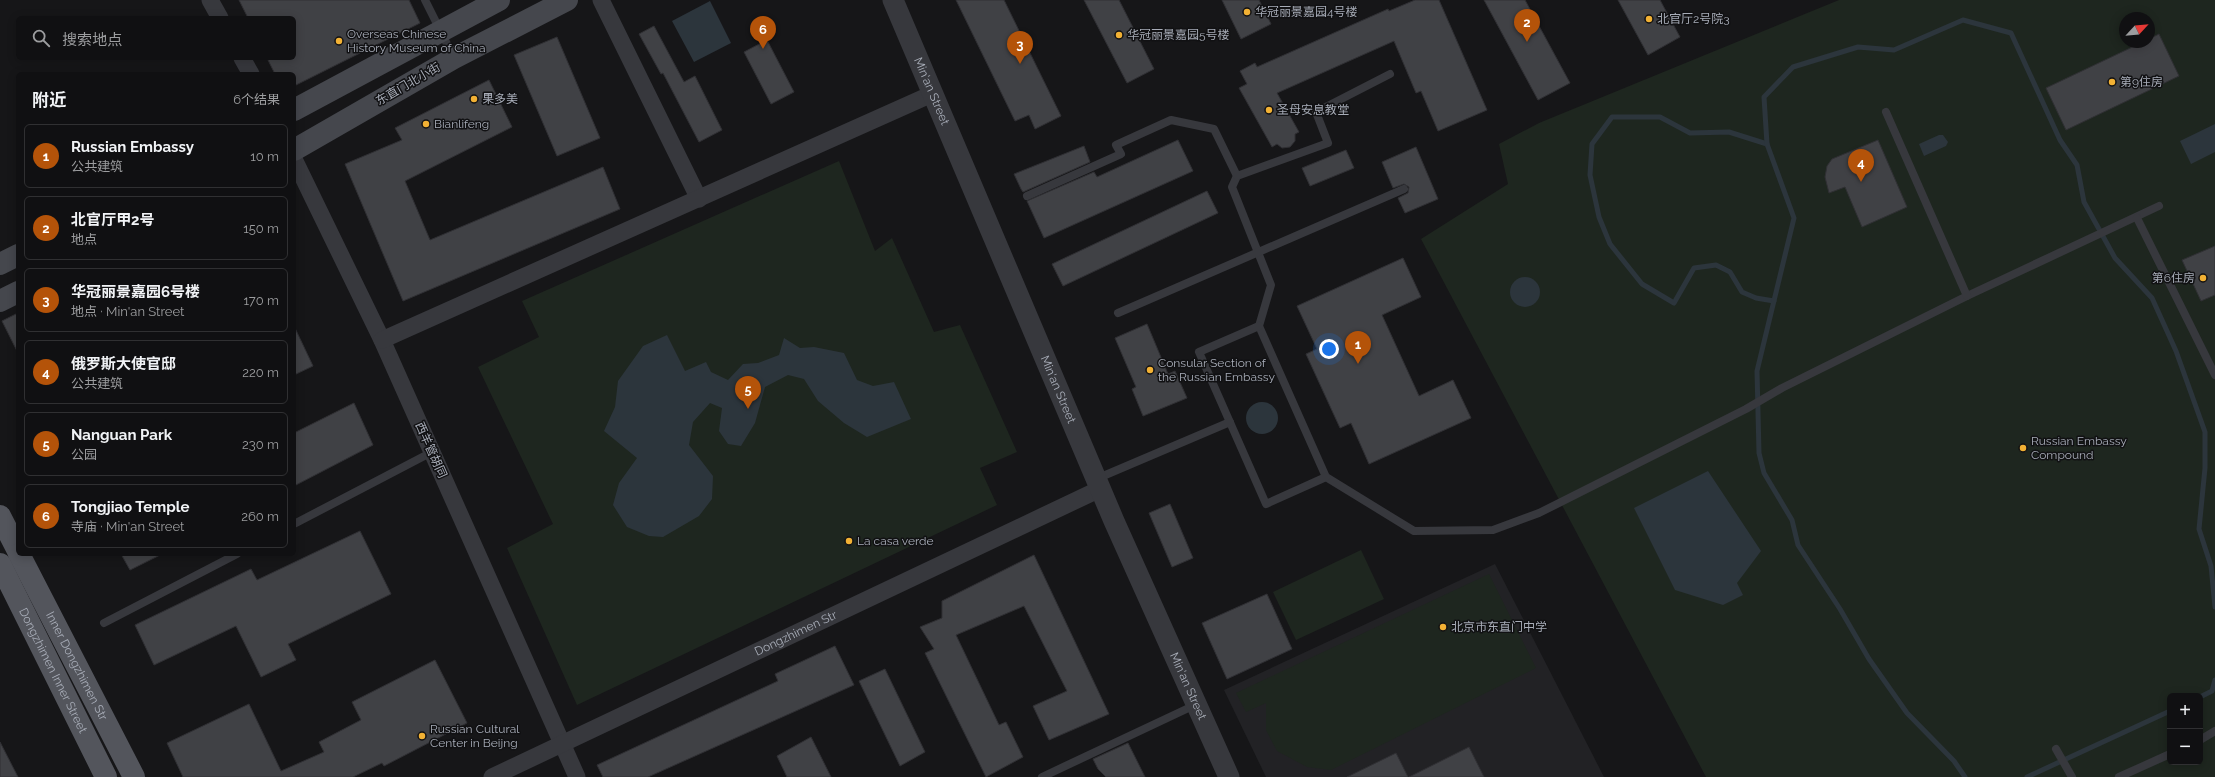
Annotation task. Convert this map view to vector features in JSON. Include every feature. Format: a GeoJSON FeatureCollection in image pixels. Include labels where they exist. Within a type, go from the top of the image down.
{"type":"FeatureCollection","features":[{"type":"Feature","properties":{"kind":"main road"},"geometry":{"type":"LineString","coordinates":[[296,109],[499,0]]}},
{"type":"Feature","properties":{"kind":"main road","name":"东直门北小街"},"geometry":{"type":"LineString","coordinates":[[296,149],[454,58],[567,0]]}},
{"type":"Feature","properties":{"kind":"main road"},"geometry":{"type":"LineString","coordinates":[[0,264],[16,256]]}},
{"type":"Feature","properties":{"kind":"main road"},"geometry":{"type":"LineString","coordinates":[[0,301],[16,293]]}},
{"type":"Feature","properties":{"kind":"main road"},"geometry":{"type":"LineString","coordinates":[[0,516],[16,547]]}},
{"type":"Feature","properties":{"kind":"main road","name":"Inner Dongzhimen Str"},"geometry":{"type":"LineString","coordinates":[[20,556],[134,777]]}},
{"type":"Feature","properties":{"kind":"main road","name":"Dongzhimen Inner Street"},"geometry":{"type":"LineString","coordinates":[[0,564],[106,777]]}},
{"type":"Feature","properties":{"kind":"street"},"geometry":{"type":"LineString","coordinates":[[210,0],[219,16]]}},
{"type":"Feature","properties":{"kind":"street"},"geometry":{"type":"LineString","coordinates":[[601,0],[699,199]]}},
{"type":"Feature","properties":{"kind":"street","name":"Min'an Street"},"geometry":{"type":"LineString","coordinates":[[893,0],[1098,484],[1195,705],[1229,777]]}},
{"type":"Feature","properties":{"kind":"street"},"geometry":{"type":"LineString","coordinates":[[243,60],[250,72]]}},
{"type":"Feature","properties":{"kind":"street"},"geometry":{"type":"LineString","coordinates":[[382,340],[932,94]]}},
{"type":"Feature","properties":{"kind":"street","name":"西羊管胡同"},"geometry":{"type":"LineString","coordinates":[[296,163],[382,340],[577,777]]}},
{"type":"Feature","properties":{"kind":"street","name":"Dongzhimen Str"},"geometry":{"type":"LineString","coordinates":[[492,777],[1098,484]]}},
{"type":"Feature","properties":{"kind":"lane"},"geometry":{"type":"LineString","coordinates":[[425,0],[454,58]]}},
{"type":"Feature","properties":{"kind":"lane"},"geometry":{"type":"LineString","coordinates":[[1390,74],[1316,112],[1328,143],[1237,176],[1232,187],[1271,285],[1259,326],[1326,477],[1414,531],[1493,530],[1539,513],[1746,409],[1782,388],[1967,296],[2137,218],[2159,206]]}},
{"type":"Feature","properties":{"kind":"lane"},"geometry":{"type":"LineString","coordinates":[[1886,112],[1967,296]]}},
{"type":"Feature","properties":{"kind":"lane"},"geometry":{"type":"LineString","coordinates":[[1027,196],[1121,154],[1116,145],[1172,120],[1214,129],[1237,176]]}},
{"type":"Feature","properties":{"kind":"lane"},"geometry":{"type":"LineString","coordinates":[[1118,313],[1404,189]]}},
{"type":"Feature","properties":{"kind":"lane"},"geometry":{"type":"LineString","coordinates":[[2137,218],[2215,375]]}},
{"type":"Feature","properties":{"kind":"lane"},"geometry":{"type":"LineString","coordinates":[[1259,326],[1199,352],[1266,504],[1326,477]]}},
{"type":"Feature","properties":{"kind":"lane"},"geometry":{"type":"LineString","coordinates":[[1098,484],[1230,422]]}},
{"type":"Feature","properties":{"kind":"lane"},"geometry":{"type":"LineString","coordinates":[[296,523],[432,452]]}},
{"type":"Feature","properties":{"kind":"lane"},"geometry":{"type":"LineString","coordinates":[[104,623],[233,556]]}},
{"type":"Feature","properties":{"kind":"lane"},"geometry":{"type":"LineString","coordinates":[[1042,777],[1195,705]]}},
{"type":"Feature","properties":{"kind":"lane"},"geometry":{"type":"LineString","coordinates":[[2203,738],[2215,731]]}},
{"type":"Feature","properties":{"kind":"lane"},"geometry":{"type":"LineString","coordinates":[[2057,750],[2070,774]]}},
{"type":"Feature","properties":{"kind":"lane"},"geometry":{"type":"LineString","coordinates":[[2119,777],[2167,755]]}},
{"type":"Feature","properties":{"kind":"shaded area"},"geometry":{"type":"Polygon","coordinates":[[[1839,0],[2215,0],[2215,777],[1706,777],[1421,239],[1508,184],[1499,144],[1539,123],[1839,0]]]}},
{"type":"Feature","properties":{"kind":"shaded area"},"geometry":{"type":"Polygon","coordinates":[[[710,1],[731,43],[694,62],[672,21],[710,1]]]}},
{"type":"Feature","properties":{"kind":"shaded area"},"geometry":{"type":"Polygon","coordinates":[[[2215,124],[2215,152],[2191,164],[2180,141],[2215,124]]]}},
{"type":"Feature","properties":{"kind":"shaded area"},"geometry":{"type":"Polygon","coordinates":[[[1939,135],[1943,135],[1948,142],[1946,146],[1924,156],[1919,144],[1939,135]]]}},
{"type":"Feature","properties":{"kind":"shaded area"},"geometry":{"type":"Polygon","coordinates":[[[839,161],[875,251],[892,238],[934,332],[960,325],[1017,452],[980,468],[997,505],[577,705],[507,548],[553,524],[478,367],[539,337],[522,301],[839,161]]]}},
{"type":"Feature","properties":{"kind":"shaded area"},"geometry":{"type":"Polygon","coordinates":[[[1525,277],[1536,281],[1540,292],[1536,303],[1525,307],[1514,303],[1510,292],[1514,281],[1525,277]]]}},
{"type":"Feature","properties":{"kind":"shaded area"},"geometry":{"type":"Polygon","coordinates":[[[667,335],[685,371],[706,362],[711,372],[728,380],[743,364],[758,363],[779,355],[784,338],[800,348],[814,347],[844,353],[857,380],[873,386],[894,382],[911,419],[867,437],[844,423],[818,401],[804,379],[788,375],[765,387],[755,423],[741,446],[728,444],[719,431],[722,408],[710,403],[693,422],[689,445],[713,476],[712,499],[699,516],[663,537],[649,536],[627,527],[613,505],[619,483],[637,458],[604,431],[615,407],[618,381],[643,346],[667,335]]]}},
{"type":"Feature","properties":{"kind":"shaded area"},"geometry":{"type":"Polygon","coordinates":[[[1262,402],[1273,407],[1278,418],[1273,429],[1262,434],[1251,429],[1246,418],[1251,407],[1262,402]]]}},
{"type":"Feature","properties":{"kind":"shaded area"},"geometry":{"type":"Polygon","coordinates":[[[1708,471],[1761,551],[1737,583],[1743,595],[1723,605],[1675,590],[1634,508],[1708,471]]]}},
{"type":"Feature","properties":{"kind":"shaded area"},"geometry":{"type":"Polygon","coordinates":[[[1361,550],[1384,599],[1296,640],[1273,592],[1361,550]]]}},
{"type":"Feature","properties":{"kind":"shaded area","name":"北京市东直门中学"},"geometry":{"type":"Polygon","coordinates":[[[1495,564],[1604,777],[1266,777],[1224,690],[1495,564]]]}},
{"type":"Feature","properties":{"kind":"shaded area"},"geometry":{"type":"Polygon","coordinates":[[[1489,574],[1536,668],[1331,770],[1307,767],[1277,751],[1266,730],[1266,703],[1246,712],[1236,693],[1489,574]]]}},
{"type":"Feature","properties":{"kind":"building","name":"Overseas Chinese History Museum of China"},"geometry":{"type":"Polygon","coordinates":[[[239,0],[409,0],[420,23],[296,85],[296,72],[274,72],[268,60],[296,60],[296,16],[247,16],[239,0]]]}},
{"type":"Feature","properties":{"kind":"building"},"geometry":{"type":"Polygon","coordinates":[[[956,0],[1004,0],[1061,116],[1035,129],[1029,115],[1015,121],[956,0]]]}},
{"type":"Feature","properties":{"kind":"building","name":"华冠丽景嘉园5号楼"},"geometry":{"type":"Polygon","coordinates":[[[1084,0],[1119,0],[1154,69],[1127,83],[1084,0]]]}},
{"type":"Feature","properties":{"kind":"building","name":"华冠丽景嘉园4号楼"},"geometry":{"type":"Polygon","coordinates":[[[1222,0],[1259,0],[1271,24],[1241,39],[1222,0]]]}},
{"type":"Feature","properties":{"kind":"building"},"geometry":{"type":"Polygon","coordinates":[[[1415,0],[1439,0],[1487,110],[1438,131],[1421,91],[1416,93],[1394,41],[1277,93],[1299,132],[1295,134],[1295,141],[1290,147],[1282,148],[1277,144],[1272,147],[1239,88],[1247,84],[1240,71],[1255,63],[1257,67],[1388,9],[1389,11],[1415,0]]]}},
{"type":"Feature","properties":{"kind":"building"},"geometry":{"type":"Polygon","coordinates":[[[1484,0],[1525,0],[1570,83],[1538,100],[1484,0]]]}},
{"type":"Feature","properties":{"kind":"building","name":"北官厅2号院3"},"geometry":{"type":"Polygon","coordinates":[[[1618,0],[1660,0],[1680,37],[1648,55],[1618,0]]]}},
{"type":"Feature","properties":{"kind":"building"},"geometry":{"type":"Polygon","coordinates":[[[654,26],[684,82],[695,76],[722,130],[699,142],[663,73],[661,74],[639,34],[654,26]]]}},
{"type":"Feature","properties":{"kind":"building","name":"第9住房"},"geometry":{"type":"Polygon","coordinates":[[[2159,34],[2179,76],[2066,130],[2046,88],[2130,48],[2155,48],[2155,36],[2159,34]]]}},
{"type":"Feature","properties":{"kind":"building"},"geometry":{"type":"Polygon","coordinates":[[[557,37],[600,138],[557,156],[514,55],[557,37]]]}},
{"type":"Feature","properties":{"kind":"building"},"geometry":{"type":"Polygon","coordinates":[[[767,40],[794,92],[771,104],[744,52],[767,40]]]}},
{"type":"Feature","properties":{"kind":"building"},"geometry":{"type":"Polygon","coordinates":[[[489,80],[512,127],[405,181],[430,240],[603,167],[620,209],[403,301],[345,164],[402,140],[395,128],[489,80]]]}},
{"type":"Feature","properties":{"kind":"building"},"geometry":{"type":"Polygon","coordinates":[[[1178,140],[1193,171],[1044,238],[1027,201],[1094,172],[1097,177],[1178,140]]]}},
{"type":"Feature","properties":{"kind":"building"},"geometry":{"type":"Polygon","coordinates":[[[1878,140],[1907,207],[1862,227],[1845,187],[1829,193],[1825,177],[1827,166],[1832,159],[1878,140]]]}},
{"type":"Feature","properties":{"kind":"building"},"geometry":{"type":"Polygon","coordinates":[[[1084,146],[1090,162],[1023,192],[1014,174],[1084,146]]]}},
{"type":"Feature","properties":{"kind":"building"},"geometry":{"type":"Polygon","coordinates":[[[1416,147],[1438,199],[1405,213],[1398,198],[1408,193],[1409,187],[1404,184],[1393,188],[1382,162],[1416,147]]]}},
{"type":"Feature","properties":{"kind":"building"},"geometry":{"type":"Polygon","coordinates":[[[1346,150],[1354,168],[1310,186],[1302,168],[1346,150]]]}},
{"type":"Feature","properties":{"kind":"building"},"geometry":{"type":"Polygon","coordinates":[[[1207,191],[1218,213],[1063,286],[1052,264],[1207,191]]]}},
{"type":"Feature","properties":{"kind":"building","name":"第6住房"},"geometry":{"type":"Polygon","coordinates":[[[2215,246],[2215,295],[2201,301],[2182,260],[2215,246]]]}},
{"type":"Feature","properties":{"kind":"building"},"geometry":{"type":"Polygon","coordinates":[[[1403,258],[1421,297],[1382,315],[1419,396],[1453,380],[1471,418],[1369,464],[1351,423],[1340,428],[1306,354],[1317,349],[1297,306],[1403,258]]]}},
{"type":"Feature","properties":{"kind":"building"},"geometry":{"type":"Polygon","coordinates":[[[16,314],[16,349],[2,321],[16,314]]]}},
{"type":"Feature","properties":{"kind":"building","name":"Consular Section of the Russian Embassy"},"geometry":{"type":"Polygon","coordinates":[[[1147,324],[1168,374],[1175,371],[1187,398],[1143,416],[1132,389],[1136,387],[1115,338],[1147,324]]]}},
{"type":"Feature","properties":{"kind":"building"},"geometry":{"type":"Polygon","coordinates":[[[296,330],[313,366],[296,374],[296,330]]]}},
{"type":"Feature","properties":{"kind":"building"},"geometry":{"type":"Polygon","coordinates":[[[354,403],[373,445],[296,485],[296,432],[354,403]]]}},
{"type":"Feature","properties":{"kind":"building"},"geometry":{"type":"Polygon","coordinates":[[[1170,504],[1193,558],[1172,567],[1149,513],[1170,504]]]}},
{"type":"Feature","properties":{"kind":"building"},"geometry":{"type":"Polygon","coordinates":[[[360,531],[391,594],[288,644],[296,660],[261,677],[236,626],[154,665],[135,625],[251,569],[257,580],[360,531]]]}},
{"type":"Feature","properties":{"kind":"building"},"geometry":{"type":"Polygon","coordinates":[[[1034,555],[1109,714],[1049,740],[1033,706],[1067,691],[1024,606],[956,635],[999,725],[1006,722],[1023,757],[986,777],[925,653],[934,649],[920,627],[942,618],[942,601],[1034,555]]]}},
{"type":"Feature","properties":{"kind":"building"},"geometry":{"type":"Polygon","coordinates":[[[122,556],[158,556],[130,570],[122,556]]]}},
{"type":"Feature","properties":{"kind":"building"},"geometry":{"type":"Polygon","coordinates":[[[1267,594],[1292,649],[1227,679],[1202,623],[1267,594]]]}},
{"type":"Feature","properties":{"kind":"building"},"geometry":{"type":"Polygon","coordinates":[[[835,646],[854,685],[648,777],[603,777],[597,765],[778,681],[775,674],[835,646]]]}},
{"type":"Feature","properties":{"kind":"building"},"geometry":{"type":"Polygon","coordinates":[[[435,660],[467,723],[384,766],[382,763],[353,777],[183,777],[167,743],[249,704],[281,771],[324,752],[319,742],[361,720],[352,702],[435,660]]]}},
{"type":"Feature","properties":{"kind":"building"},"geometry":{"type":"Polygon","coordinates":[[[885,669],[925,752],[900,766],[859,681],[885,669]]]}},
{"type":"Feature","properties":{"kind":"building"},"geometry":{"type":"Polygon","coordinates":[[[811,737],[831,777],[787,777],[777,756],[811,737]]]}},
{"type":"Feature","properties":{"kind":"building"},"geometry":{"type":"Polygon","coordinates":[[[0,742],[18,777],[0,777],[0,742]]]}},
{"type":"Feature","properties":{"kind":"building"},"geometry":{"type":"Polygon","coordinates":[[[1128,743],[1145,777],[1106,777],[1098,769],[1093,759],[1128,743]]]}},
{"type":"Feature","properties":{"kind":"building"},"geometry":{"type":"Polygon","coordinates":[[[1469,747],[1484,777],[1409,777],[1469,747]]]}},
{"type":"Feature","properties":{"kind":"building"},"geometry":{"type":"Polygon","coordinates":[[[1396,753],[1408,777],[1347,777],[1396,753]]]}},
{"type":"Feature","properties":{"kind":"waterway"},"geometry":{"type":"LineString","coordinates":[[1965,777],[1954,761],[1907,713],[1869,659],[1840,609],[1798,545],[1792,520],[1764,473],[1759,453],[1757,371],[1794,218],[1767,144],[1764,97],[1793,67],[1858,47],[1894,50],[1963,20],[2011,33],[2060,140],[2077,165],[2084,202],[2115,258],[2152,298],[2176,351],[2205,432],[2205,468],[2199,529],[2211,566],[2215,607]]}},
{"type":"Feature","properties":{"kind":"waterway"},"geometry":{"type":"LineString","coordinates":[[1767,144],[1729,132],[1690,133],[1660,117],[1612,117],[1592,144],[1590,175],[1599,217],[1610,244],[1642,284],[1674,303],[1694,268],[1716,265],[1730,272],[1742,292],[1756,298],[1774,301]]}},
{"type":"Feature","properties":{"kind":"waterway"},"geometry":{"type":"LineString","coordinates":[[2203,696],[2212,691],[2215,680]]}},
{"type":"Feature","properties":{"kind":"waterway"},"geometry":{"type":"LineString","coordinates":[[2027,777],[2167,712]]}},
{"type":"Feature","properties":{"kind":"place","name":"华冠丽景嘉园4号楼"},"geometry":{"type":"Point","coordinates":[1247,12]}},
{"type":"Feature","properties":{"kind":"place","name":"北官厅2号院3"},"geometry":{"type":"Point","coordinates":[1649,19]}},
{"type":"Feature","properties":{"kind":"place","name":"华冠丽景嘉园5号楼"},"geometry":{"type":"Point","coordinates":[1119,35]}},
{"type":"Feature","properties":{"kind":"place","name":"Overseas Chinese History Museum of China"},"geometry":{"type":"Point","coordinates":[339,41]}},
{"type":"Feature","properties":{"kind":"place","name":"北官厅甲2号"},"geometry":{"type":"Point","coordinates":[1527,42]}},
{"type":"Feature","properties":{"kind":"place","name":"Tongjiao Temple"},"geometry":{"type":"Point","coordinates":[763,49]}},
{"type":"Feature","properties":{"kind":"place","name":"华冠丽景嘉园6号楼"},"geometry":{"type":"Point","coordinates":[1020,64]}},
{"type":"Feature","properties":{"kind":"place","name":"第9住房"},"geometry":{"type":"Point","coordinates":[2112,82]}},
{"type":"Feature","properties":{"kind":"place","name":"果多美"},"geometry":{"type":"Point","coordinates":[474,99]}},
{"type":"Feature","properties":{"kind":"place","name":"圣母安息教堂"},"geometry":{"type":"Point","coordinates":[1269,110]}},
{"type":"Feature","properties":{"kind":"place","name":"Bianlifeng"},"geometry":{"type":"Point","coordinates":[426,124]}},
{"type":"Feature","properties":{"kind":"place","name":"俄罗斯大使官邸"},"geometry":{"type":"Point","coordinates":[1861,182]}},
{"type":"Feature","properties":{"kind":"place","name":"第6住房"},"geometry":{"type":"Point","coordinates":[2203,278]}},
{"type":"Feature","properties":{"kind":"place","name":"Russian Embassy"},"geometry":{"type":"Point","coordinates":[1358,364]}},
{"type":"Feature","properties":{"kind":"place","name":"Consular Section of the Russian Embassy"},"geometry":{"type":"Point","coordinates":[1150,370]}},
{"type":"Feature","properties":{"kind":"place","name":"Nanguan Park"},"geometry":{"type":"Point","coordinates":[748,409]}},
{"type":"Feature","properties":{"kind":"place","name":"Russian Embassy Compound"},"geometry":{"type":"Point","coordinates":[2023,448]}},
{"type":"Feature","properties":{"kind":"place","name":"La casa verde"},"geometry":{"type":"Point","coordinates":[849,541]}},
{"type":"Feature","properties":{"kind":"place","name":"北京市东直门中学"},"geometry":{"type":"Point","coordinates":[1443,627]}},
{"type":"Feature","properties":{"kind":"place","name":"Russian Cultural Center in Beijng"},"geometry":{"type":"Point","coordinates":[422,736]}}]}
